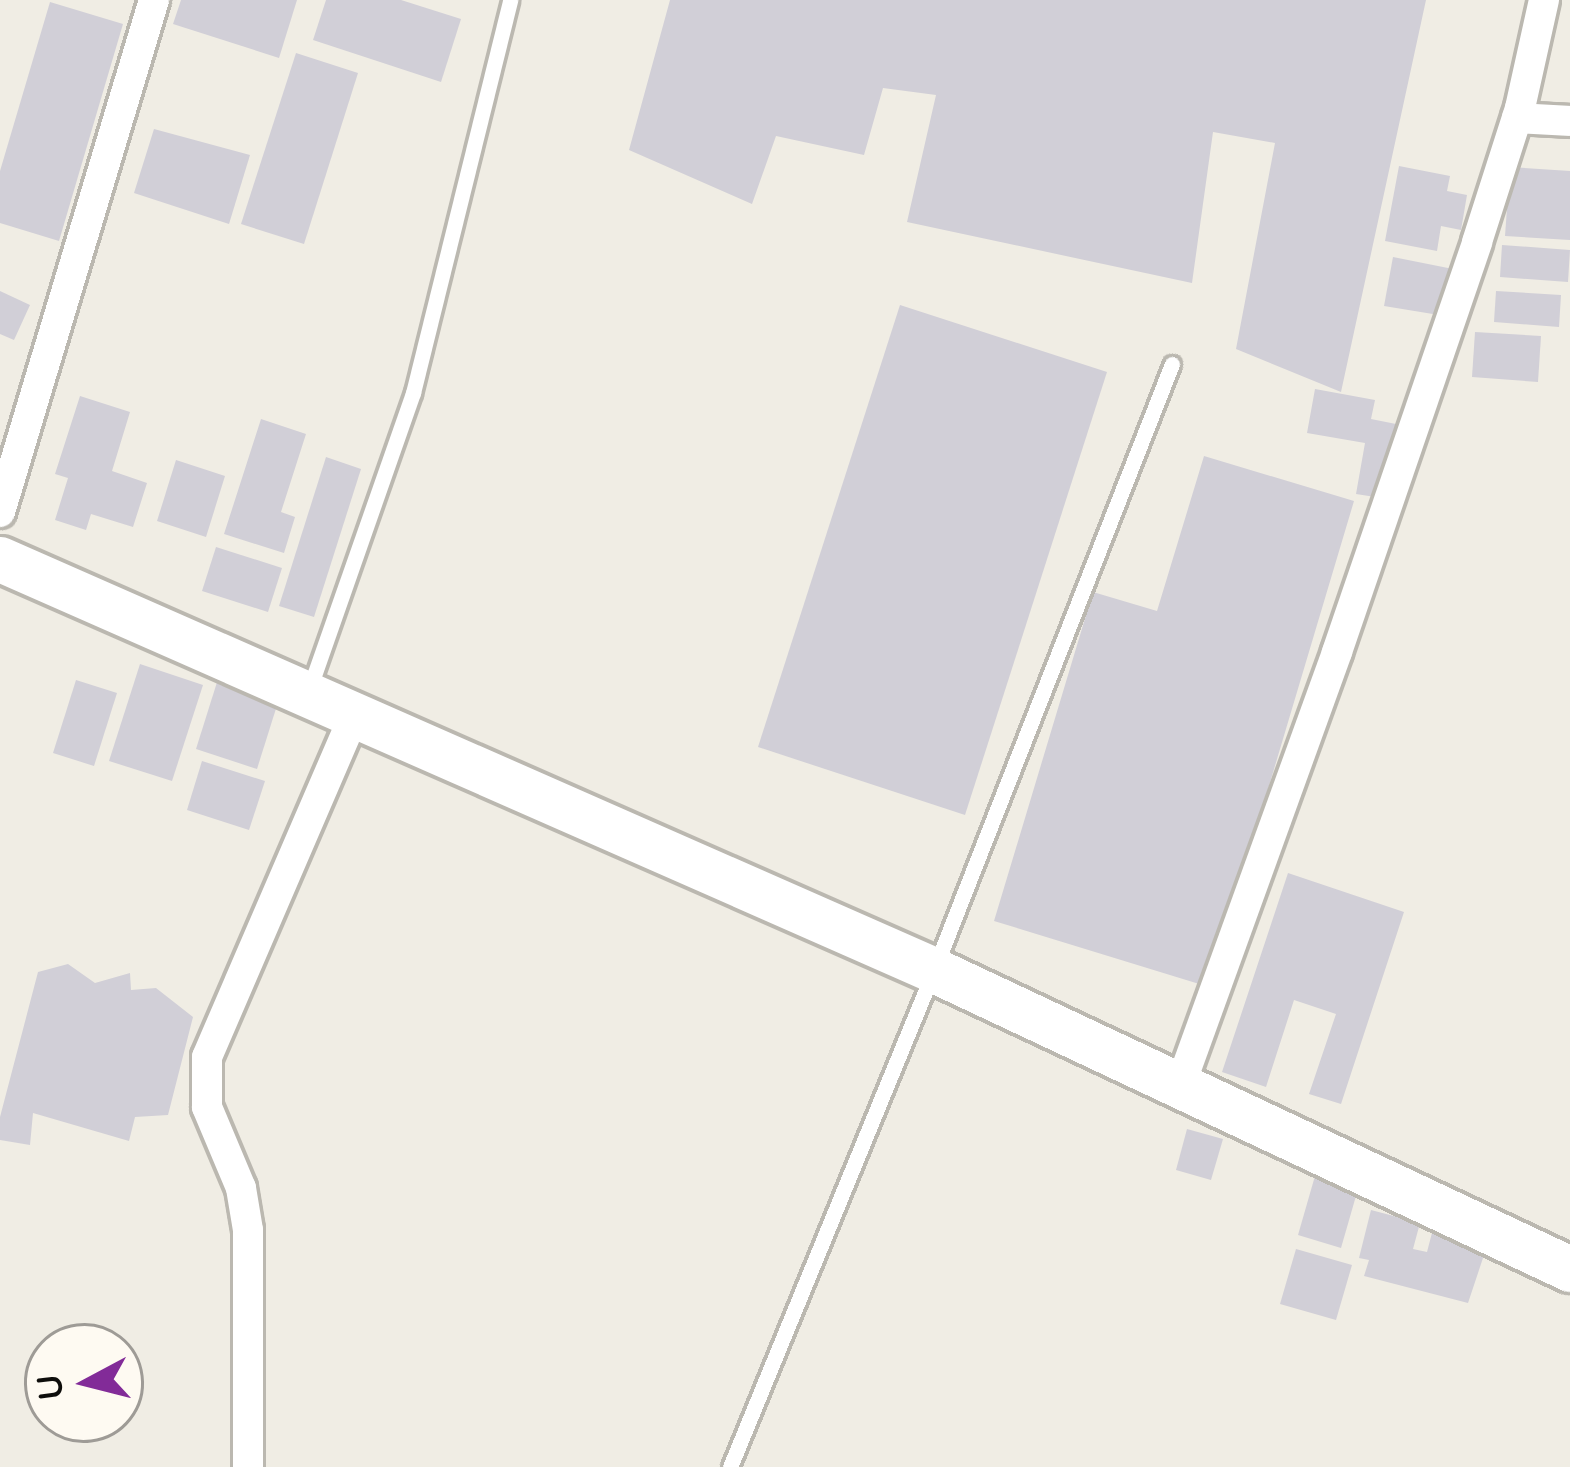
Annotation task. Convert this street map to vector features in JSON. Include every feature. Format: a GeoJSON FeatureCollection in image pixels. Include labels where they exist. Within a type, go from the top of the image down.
{"type":"FeatureCollection","features":[{"type":"Feature","properties":{"kind":"main road"},"geometry":{"type":"LineString","coordinates":[[0,559],[934,970],[1570,1269]]}},
{"type":"Feature","properties":{"kind":"street"},"geometry":{"type":"LineString","coordinates":[[0,512],[154,0]]}},
{"type":"Feature","properties":{"kind":"street"},"geometry":{"type":"LineString","coordinates":[[1180,1086],[1337,652],[1517,118],[1544,0]]}},
{"type":"Feature","properties":{"kind":"street"},"geometry":{"type":"LineString","coordinates":[[1517,118],[1570,121]]}},
{"type":"Feature","properties":{"kind":"street"},"geometry":{"type":"LineString","coordinates":[[248,1467],[248,1230],[242,1188],[207,1107],[207,1057],[353,718]]}},
{"type":"Feature","properties":{"kind":"lane"},"geometry":{"type":"LineString","coordinates":[[307,696],[413,393],[510,0]]}},
{"type":"Feature","properties":{"kind":"lane"},"geometry":{"type":"LineString","coordinates":[[730,1467],[934,970],[1172,364]]}},
{"type":"Feature","properties":{"kind":"building"},"geometry":{"type":"Polygon","coordinates":[[[181,0],[297,0],[279,58],[173,24],[181,0]]]}},
{"type":"Feature","properties":{"kind":"building"},"geometry":{"type":"Polygon","coordinates":[[[326,0],[401,0],[461,19],[441,82],[313,40],[326,0]]]}},
{"type":"Feature","properties":{"kind":"building"},"geometry":{"type":"Polygon","coordinates":[[[670,0],[1426,0],[1341,392],[1236,349],[1275,143],[1213,132],[1192,283],[907,222],[936,95],[883,88],[864,155],[776,136],[752,204],[629,150],[670,0]]]}},
{"type":"Feature","properties":{"kind":"building"},"geometry":{"type":"Polygon","coordinates":[[[50,2],[123,24],[59,241],[0,223],[0,171],[50,2]]]}},
{"type":"Feature","properties":{"kind":"building"},"geometry":{"type":"Polygon","coordinates":[[[296,53],[358,73],[304,244],[241,224],[296,53]]]}},
{"type":"Feature","properties":{"kind":"building"},"geometry":{"type":"Polygon","coordinates":[[[154,129],[250,155],[229,224],[134,193],[154,129]]]}},
{"type":"Feature","properties":{"kind":"building"},"geometry":{"type":"Polygon","coordinates":[[[1399,166],[1450,176],[1447,191],[1467,195],[1461,230],[1441,226],[1437,251],[1385,241],[1399,166]]]}},
{"type":"Feature","properties":{"kind":"building"},"geometry":{"type":"Polygon","coordinates":[[[1510,167],[1570,171],[1570,240],[1505,236],[1510,167]]]}},
{"type":"Feature","properties":{"kind":"building"},"geometry":{"type":"Polygon","coordinates":[[[1502,245],[1570,250],[1568,282],[1500,277],[1502,245]]]}},
{"type":"Feature","properties":{"kind":"building"},"geometry":{"type":"Polygon","coordinates":[[[1393,257],[1453,269],[1445,316],[1384,306],[1393,257]]]}},
{"type":"Feature","properties":{"kind":"building"},"geometry":{"type":"Polygon","coordinates":[[[0,291],[30,305],[14,340],[0,334],[0,291]]]}},
{"type":"Feature","properties":{"kind":"building"},"geometry":{"type":"Polygon","coordinates":[[[1496,291],[1561,295],[1559,327],[1494,322],[1496,291]]]}},
{"type":"Feature","properties":{"kind":"building"},"geometry":{"type":"Polygon","coordinates":[[[900,305],[1107,372],[965,815],[758,747],[900,305]]]}},
{"type":"Feature","properties":{"kind":"building"},"geometry":{"type":"Polygon","coordinates":[[[1475,332],[1541,336],[1538,382],[1472,377],[1475,332]]]}},
{"type":"Feature","properties":{"kind":"building"},"geometry":{"type":"Polygon","coordinates":[[[1315,389],[1375,400],[1371,419],[1401,425],[1388,499],[1356,494],[1365,443],[1307,433],[1315,389]]]}},
{"type":"Feature","properties":{"kind":"building"},"geometry":{"type":"Polygon","coordinates":[[[80,396],[130,412],[112,471],[147,483],[133,527],[91,514],[86,530],[55,520],[68,478],[55,474],[80,396]]]}},
{"type":"Feature","properties":{"kind":"building"},"geometry":{"type":"Polygon","coordinates":[[[261,419],[306,434],[281,512],[295,517],[284,553],[224,534],[261,419]]]}},
{"type":"Feature","properties":{"kind":"building"},"geometry":{"type":"Polygon","coordinates":[[[1204,456],[1354,501],[1209,987],[994,921],[1093,592],[1157,611],[1204,456]]]}},
{"type":"Feature","properties":{"kind":"building"},"geometry":{"type":"Polygon","coordinates":[[[326,457],[361,469],[314,617],[279,606],[326,457]]]}},
{"type":"Feature","properties":{"kind":"building"},"geometry":{"type":"Polygon","coordinates":[[[176,460],[225,476],[206,537],[157,521],[176,460]]]}},
{"type":"Feature","properties":{"kind":"building"},"geometry":{"type":"Polygon","coordinates":[[[216,547],[282,568],[268,612],[202,591],[216,547]]]}},
{"type":"Feature","properties":{"kind":"building"},"geometry":{"type":"Polygon","coordinates":[[[140,664],[203,685],[172,781],[109,761],[140,664]]]}},
{"type":"Feature","properties":{"kind":"building"},"geometry":{"type":"Polygon","coordinates":[[[218,679],[279,699],[257,769],[196,749],[218,679]]]}},
{"type":"Feature","properties":{"kind":"building"},"geometry":{"type":"Polygon","coordinates":[[[76,680],[117,693],[94,766],[53,753],[76,680]]]}},
{"type":"Feature","properties":{"kind":"building"},"geometry":{"type":"Polygon","coordinates":[[[202,761],[265,781],[249,830],[187,810],[202,761]]]}},
{"type":"Feature","properties":{"kind":"building"},"geometry":{"type":"Polygon","coordinates":[[[1288,873],[1404,912],[1341,1104],[1309,1094],[1336,1014],[1294,1000],[1266,1087],[1222,1072],[1288,873]]]}},
{"type":"Feature","properties":{"kind":"building"},"geometry":{"type":"Polygon","coordinates":[[[68,964],[95,983],[130,973],[131,990],[156,988],[193,1017],[168,1115],[135,1117],[129,1141],[33,1113],[30,1145],[0,1140],[0,1117],[38,972],[68,964]]]}},
{"type":"Feature","properties":{"kind":"building"},"geometry":{"type":"Polygon","coordinates":[[[1187,1129],[1223,1139],[1211,1180],[1176,1170],[1187,1129]]]}},
{"type":"Feature","properties":{"kind":"building"},"geometry":{"type":"Polygon","coordinates":[[[1317,1169],[1360,1182],[1341,1248],[1298,1235],[1317,1169]]]}},
{"type":"Feature","properties":{"kind":"building"},"geometry":{"type":"Polygon","coordinates":[[[1371,1210],[1420,1223],[1413,1249],[1427,1252],[1433,1229],[1488,1243],[1468,1303],[1364,1276],[1369,1260],[1359,1258],[1371,1210]]]}},
{"type":"Feature","properties":{"kind":"building"},"geometry":{"type":"Polygon","coordinates":[[[1296,1249],[1352,1265],[1336,1320],[1280,1304],[1296,1249]]]}}]}
